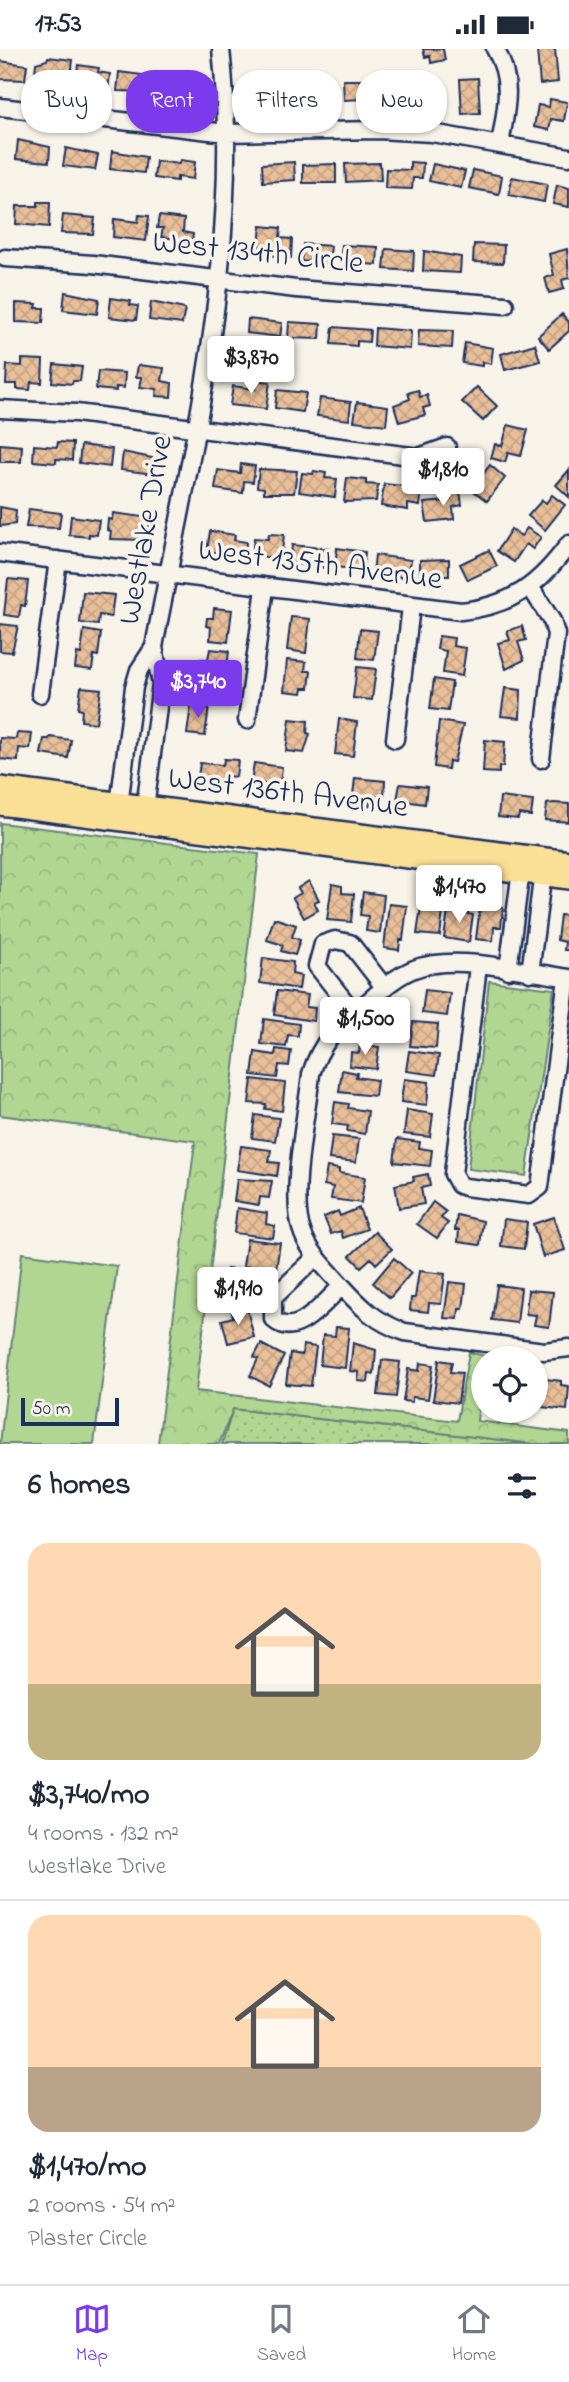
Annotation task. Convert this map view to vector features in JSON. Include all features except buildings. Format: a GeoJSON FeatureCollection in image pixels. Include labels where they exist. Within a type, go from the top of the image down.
{"type":"FeatureCollection","features":[{"type":"Feature","properties":{"kind":"main road","name":"West 136th Avenue"},"geometry":{"type":"LineString","coordinates":[[0,788],[144,815],[543,867],[569,878]]}},
{"type":"Feature","properties":{"kind":"main road","name":"West 136th Avenue"},"geometry":{"type":"LineString","coordinates":[[0,804],[118,811]]}},
{"type":"Feature","properties":{"kind":"main road","name":"West 136th Avenue"},"geometry":{"type":"LineString","coordinates":[[543,867],[569,862]]}},
{"type":"Feature","properties":{"kind":"street","name":"Westlake Drive"},"geometry":{"type":"LineString","coordinates":[[144,815],[161,684],[154,647],[220,280],[226,212],[227,133],[221,49]]}},
{"type":"Feature","properties":{"kind":"street"},"geometry":{"type":"LineString","coordinates":[[495,49],[506,72],[508,86],[499,144]]}},
{"type":"Feature","properties":{"kind":"street"},"geometry":{"type":"LineString","coordinates":[[0,107],[227,133],[400,130],[569,157]]}},
{"type":"Feature","properties":{"kind":"street","name":"West 134th Circle"},"geometry":{"type":"LineString","coordinates":[[5,258],[93,264],[296,289],[505,305]]}},
{"type":"Feature","properties":{"kind":"street"},"geometry":{"type":"LineString","coordinates":[[0,409],[76,413],[419,457],[447,447]]}},
{"type":"Feature","properties":{"kind":"street","name":"West 135th Avenue"},"geometry":{"type":"LineString","coordinates":[[0,553],[411,607],[472,610],[487,607],[531,588],[569,544]]}},
{"type":"Feature","properties":{"kind":"street"},"geometry":{"type":"LineString","coordinates":[[40,694],[58,560]]}},
{"type":"Feature","properties":{"kind":"street"},"geometry":{"type":"LineString","coordinates":[[247,720],[265,588]]}},
{"type":"Feature","properties":{"kind":"street"},"geometry":{"type":"LineString","coordinates":[[531,588],[552,621],[556,635],[541,759]]}},
{"type":"Feature","properties":{"kind":"street"},"geometry":{"type":"LineString","coordinates":[[395,739],[411,607]]}},
{"type":"Feature","properties":{"kind":"street","name":"Westlake Drive"},"geometry":{"type":"LineString","coordinates":[[118,811],[134,687],[139,670],[154,647]]}},
{"type":"Feature","properties":{"kind":"street"},"geometry":{"type":"LineString","coordinates":[[508,970],[521,864]]}},
{"type":"Feature","properties":{"kind":"street"},"geometry":{"type":"LineString","coordinates":[[530,972],[543,867]]}},
{"type":"Feature","properties":{"kind":"street"},"geometry":{"type":"LineString","coordinates":[[354,1013],[317,966],[323,944],[335,940],[349,943],[385,988]]}},
{"type":"Feature","properties":{"kind":"street"},"geometry":{"type":"LineString","coordinates":[[478,966],[453,1174],[459,1185],[465,1187],[529,1195],[540,1187],[568,978],[478,966],[430,964],[413,970],[385,988],[354,1013],[324,1043],[311,1074],[296,1199],[302,1231],[316,1257],[371,1317],[405,1332],[544,1351],[569,1348]]}},
{"type":"Feature","properties":{"kind":"street"},"geometry":{"type":"LineString","coordinates":[[316,1257],[273,1298],[273,1319],[284,1327],[297,1326],[342,1286]]}},
{"type":"Feature","properties":{"kind":"green space"},"geometry":{"type":"Polygon","coordinates":[[[0,823],[259,854],[196,1391],[457,1421],[469,1352],[471,1423],[492,1423],[569,1433],[569,1444],[535,1444],[233,1409],[219,1444],[158,1444],[195,1141],[0,1115],[0,823]]]}},
{"type":"Feature","properties":{"kind":"green space"},"geometry":{"type":"Polygon","coordinates":[[[489,981],[554,989],[526,1176],[468,1169],[489,981]]]}},
{"type":"Feature","properties":{"kind":"green space"},"geometry":{"type":"Polygon","coordinates":[[[22,1253],[117,1266],[94,1444],[0,1444],[22,1253]]]}},
{"type":"Feature","properties":{"kind":"green space"},"geometry":{"type":"Polygon","coordinates":[[[233,1409],[535,1444],[222,1444],[233,1409]]]}}]}
